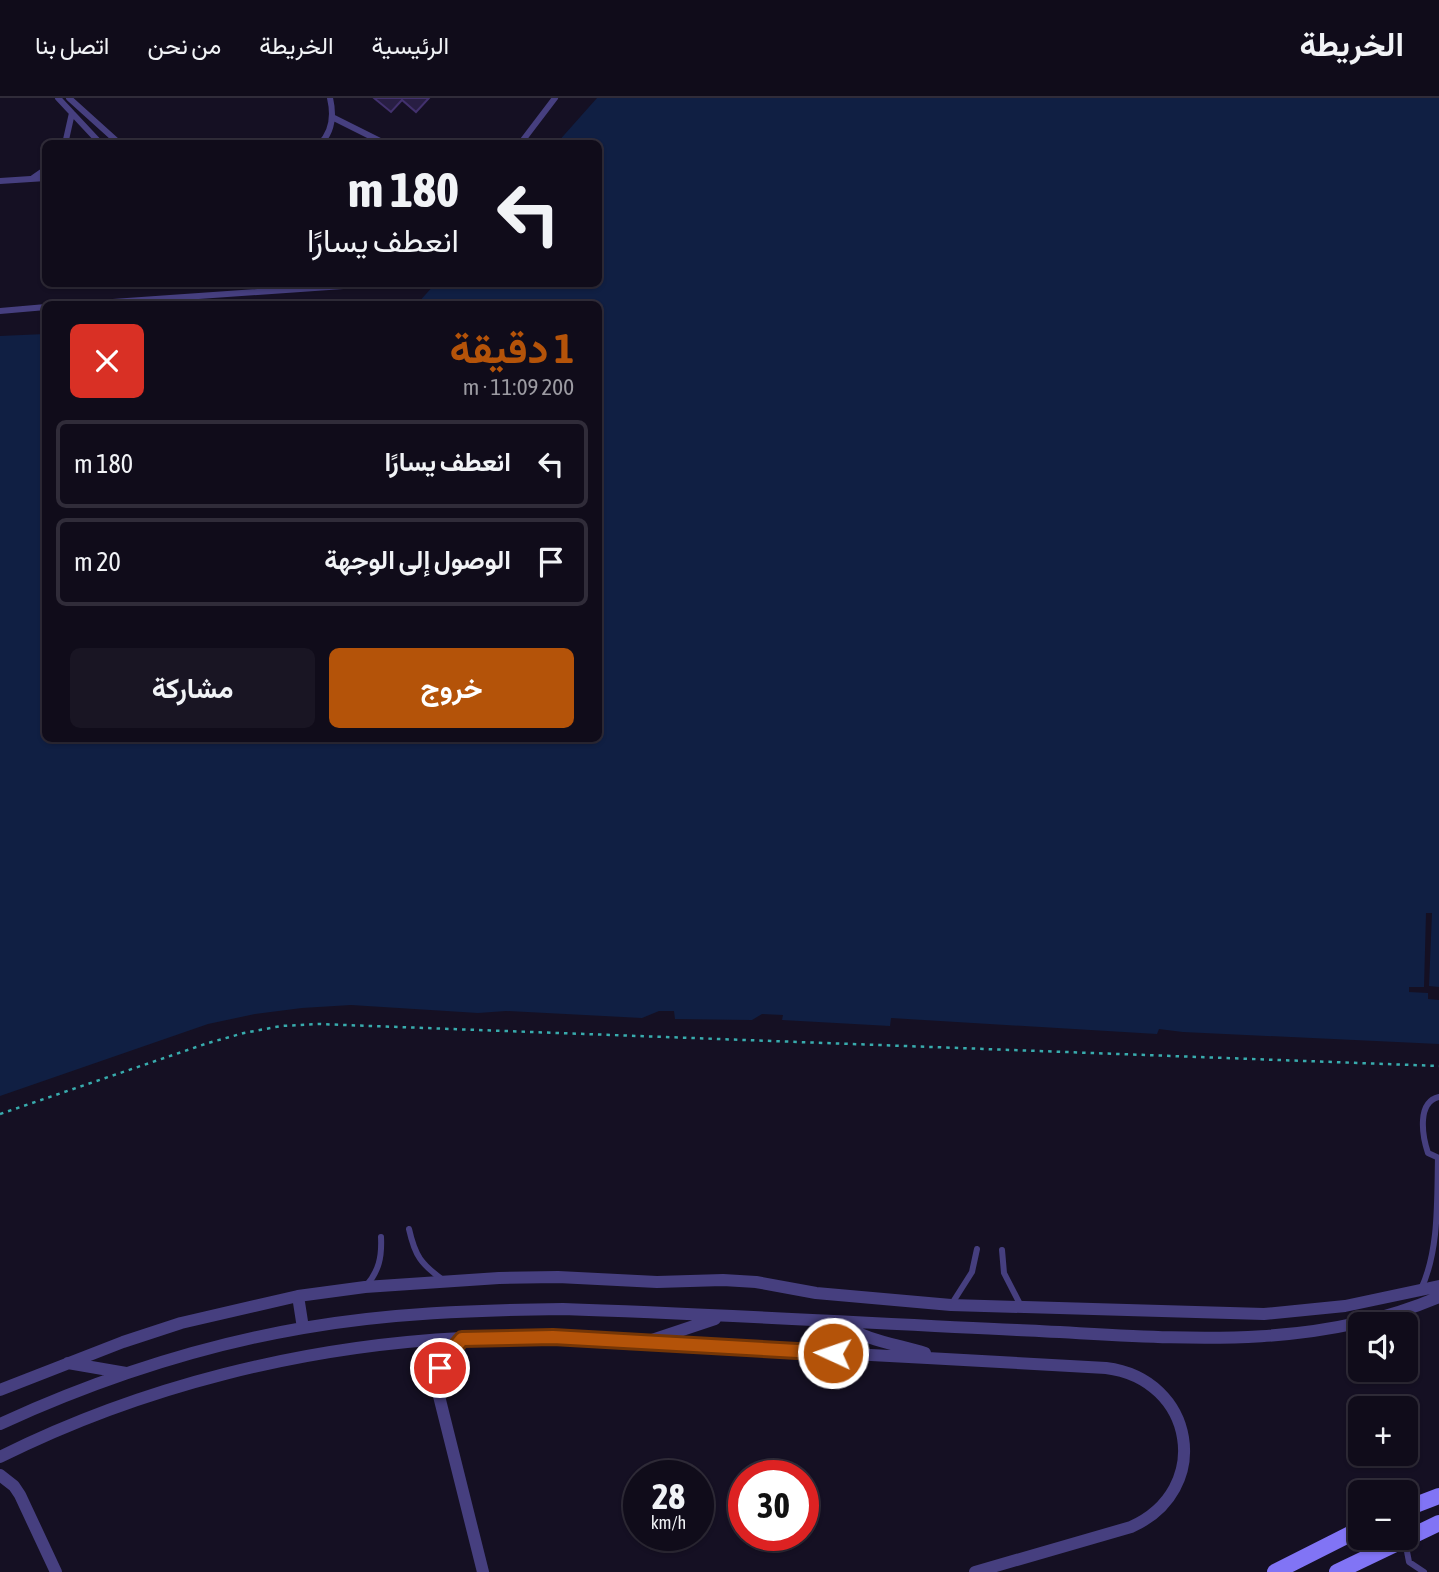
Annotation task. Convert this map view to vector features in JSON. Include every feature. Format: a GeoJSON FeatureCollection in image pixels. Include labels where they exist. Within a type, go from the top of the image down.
{"type":"FeatureCollection","features":[{"type":"Feature","properties":{"kind":"street"},"geometry":{"type":"LineString","coordinates":[[0,1389],[67,1362],[181,1324],[298,1296],[365,1287],[499,1278],[558,1277],[645,1282],[740,1280],[816,1293],[951,1305],[1264,1314],[1345,1306],[1439,1286]]}},
{"type":"Feature","properties":{"kind":"street"},"geometry":{"type":"LineString","coordinates":[[298,1296],[303,1328]]}},
{"type":"Feature","properties":{"kind":"street"},"geometry":{"type":"LineString","coordinates":[[0,1424],[78,1391],[222,1346],[303,1328],[403,1315],[510,1310],[603,1310],[1210,1338],[1320,1332],[1410,1310],[1439,1297]]}},
{"type":"Feature","properties":{"kind":"street"},"geometry":{"type":"LineString","coordinates":[[643,1343],[722,1317]]}},
{"type":"Feature","properties":{"kind":"street"},"geometry":{"type":"LineString","coordinates":[[840,1322],[855,1333],[942,1359]]}},
{"type":"Feature","properties":{"kind":"street"},"geometry":{"type":"LineString","coordinates":[[0,1457],[69,1425],[212,1377],[348,1350],[462,1339],[553,1337],[1106,1368],[1132,1374],[1154,1387],[1178,1418],[1184,1444],[1182,1470],[1163,1505],[1143,1521],[1041,1555],[975,1572]]}},
{"type":"Feature","properties":{"kind":"street"},"geometry":{"type":"LineString","coordinates":[[462,1339],[440,1368],[437,1388],[483,1572]]}},
{"type":"Feature","properties":{"kind":"street"},"geometry":{"type":"LineString","coordinates":[[67,1362],[130,1373]]}},
{"type":"Feature","properties":{"kind":"street"},"geometry":{"type":"LineString","coordinates":[[0,1475],[14,1486],[20,1495],[56,1572]]}},
{"type":"Feature","properties":{"kind":"street"},"geometry":{"type":"LineString","coordinates":[[1418,1503],[1439,1496]]}},
{"type":"Feature","properties":{"kind":"street"},"geometry":{"type":"LineString","coordinates":[[1418,1533],[1439,1523]]}},
{"type":"Feature","properties":{"kind":"street"},"geometry":{"type":"LineString","coordinates":[[1275,1572],[1348,1536]]}},
{"type":"Feature","properties":{"kind":"street"},"geometry":{"type":"LineString","coordinates":[[1337,1572],[1382,1550]]}},
{"type":"Feature","properties":{"kind":"lane"},"geometry":{"type":"LineString","coordinates":[[58,98],[97,140]]}},
{"type":"Feature","properties":{"kind":"lane"},"geometry":{"type":"LineString","coordinates":[[69,98],[116,140]]}},
{"type":"Feature","properties":{"kind":"lane"},"geometry":{"type":"LineString","coordinates":[[324,140],[332,124],[330,98]]}},
{"type":"Feature","properties":{"kind":"lane"},"geometry":{"type":"LineString","coordinates":[[523,140],[555,98]]}},
{"type":"Feature","properties":{"kind":"lane"},"geometry":{"type":"LineString","coordinates":[[66,140],[72,113]]}},
{"type":"Feature","properties":{"kind":"lane"},"geometry":{"type":"LineString","coordinates":[[332,117],[378,140]]}},
{"type":"Feature","properties":{"kind":"lane"},"geometry":{"type":"LineString","coordinates":[[32,179],[42,172]]}},
{"type":"Feature","properties":{"kind":"lane"},"geometry":{"type":"LineString","coordinates":[[0,181],[42,178]]}},
{"type":"Feature","properties":{"kind":"lane"},"geometry":{"type":"LineString","coordinates":[[126,301],[329,287]]}},
{"type":"Feature","properties":{"kind":"lane"},"geometry":{"type":"LineString","coordinates":[[0,311],[42,307]]}},
{"type":"Feature","properties":{"kind":"lane"},"geometry":{"type":"LineString","coordinates":[[1421,1289],[1434,1263],[1438,1245],[1439,1158],[1428,1153],[1425,1144],[1424,1108],[1430,1099],[1439,1097]]}},
{"type":"Feature","properties":{"kind":"lane"},"geometry":{"type":"LineString","coordinates":[[409,1229],[417,1256],[428,1270],[444,1282]]}},
{"type":"Feature","properties":{"kind":"lane"},"geometry":{"type":"LineString","coordinates":[[365,1287],[380,1263],[381,1237]]}},
{"type":"Feature","properties":{"kind":"lane"},"geometry":{"type":"LineString","coordinates":[[951,1305],[972,1272],[977,1249]]}},
{"type":"Feature","properties":{"kind":"lane"},"geometry":{"type":"LineString","coordinates":[[1002,1250],[1004,1273],[1022,1307]]}},
{"type":"Feature","properties":{"kind":"lane"},"geometry":{"type":"LineString","coordinates":[[1407,1550],[1409,1562],[1424,1572]]}},
{"type":"Feature","properties":{"kind":"path"},"geometry":{"type":"LineString","coordinates":[[0,1114],[208,1042],[244,1032],[318,1024],[1439,1066]]}},
{"type":"Feature","properties":{"kind":"water"},"geometry":{"type":"Polygon","coordinates":[[[597,98],[1439,98],[1439,1044],[1159,1029],[1157,1034],[891,1018],[890,1026],[782,1020],[783,1015],[762,1014],[752,1020],[675,1019],[674,1011],[659,1011],[642,1018],[506,1011],[478,1013],[351,1005],[255,1014],[208,1024],[0,1096],[0,336],[42,334],[42,742],[602,742],[602,301],[420,301],[432,287],[602,287],[602,140],[560,140],[597,98]]]}},
{"type":"Feature","properties":{"kind":"pier"},"geometry":{"type":"Polygon","coordinates":[[[1426,913],[1432,913],[1429,986],[1439,987],[1439,1000],[1428,999],[1428,993],[1409,992],[1409,987],[1424,987],[1426,913]]]}},
{"type":"Feature","properties":{"kind":"building"},"geometry":{"type":"Polygon","coordinates":[[[374,98],[429,98],[416,112],[402,100],[391,112],[374,98]]]}},
{"type":"Feature","properties":{"kind":"route"},"geometry":{"type":"LineString","coordinates":[[440,1368],[462,1339],[553,1337],[833,1353]]}}]}
